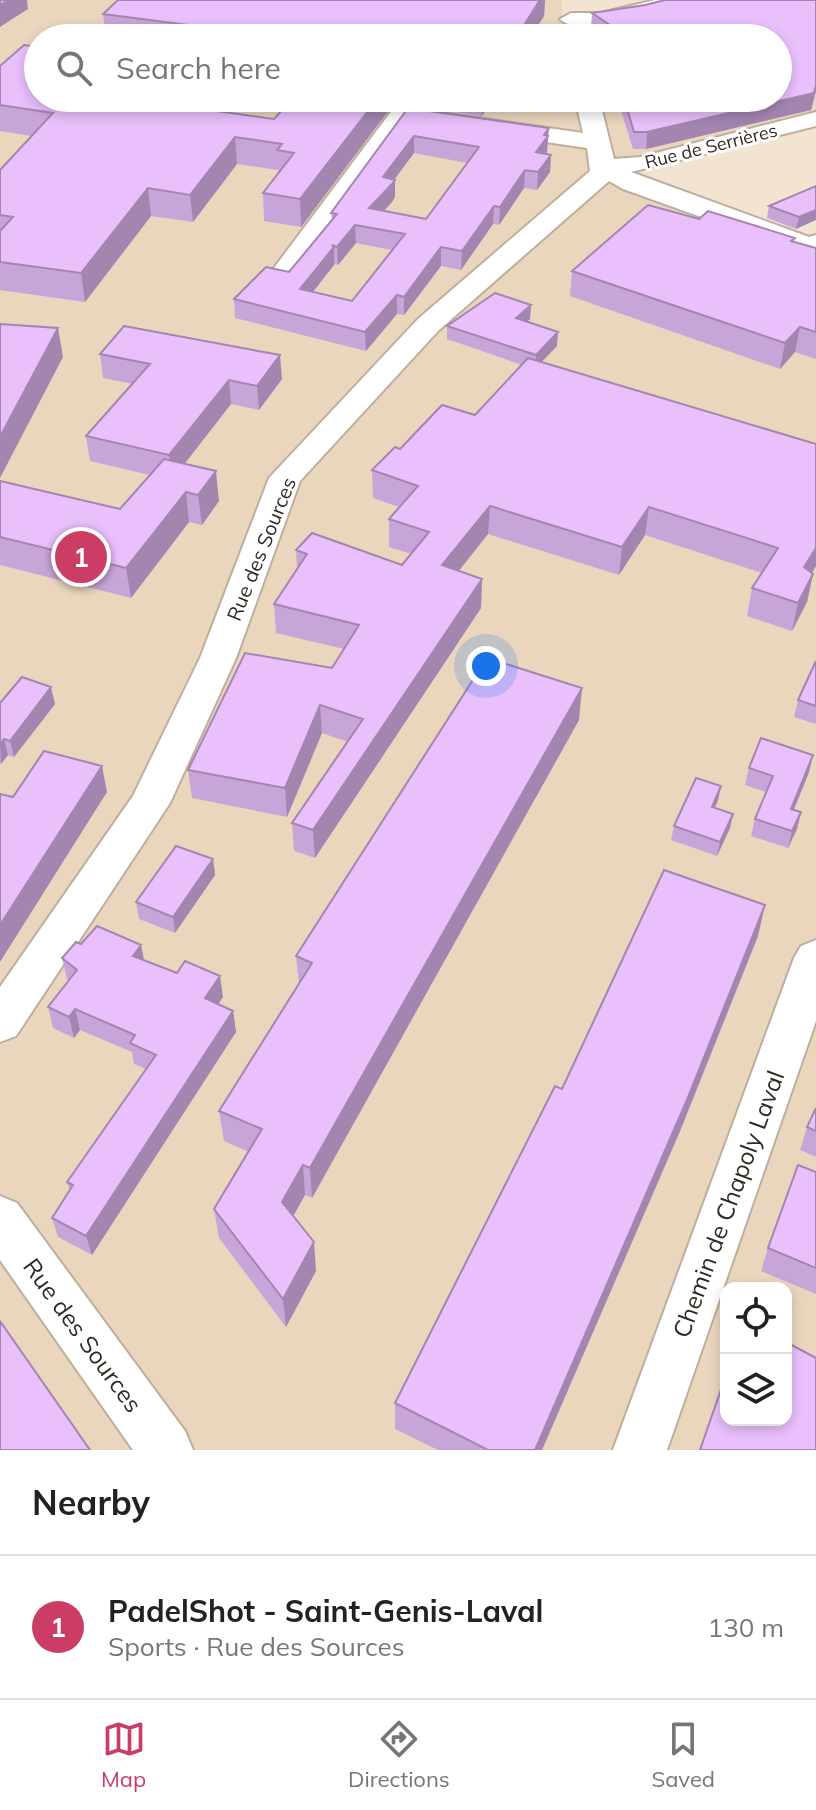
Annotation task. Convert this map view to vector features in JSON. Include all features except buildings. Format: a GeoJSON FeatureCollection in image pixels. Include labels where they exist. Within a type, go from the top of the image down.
{"type":"FeatureCollection","features":[{"type":"Feature","properties":{"kind":"street"},"geometry":{"type":"LineString","coordinates":[[572,19],[601,19],[683,0]]}},
{"type":"Feature","properties":{"kind":"street"},"geometry":{"type":"LineString","coordinates":[[590,112],[601,154],[632,184],[809,246],[816,243]]}},
{"type":"Feature","properties":{"kind":"street"},"geometry":{"type":"LineString","coordinates":[[282,276],[401,114],[601,154]]}},
{"type":"Feature","properties":{"kind":"street","name":"Rue de Serrières"},"geometry":{"type":"LineString","coordinates":[[601,154],[640,164],[816,119]]}},
{"type":"Feature","properties":{"kind":"street","name":"Rue des Sources"},"geometry":{"type":"LineString","coordinates":[[0,1023],[150,803],[218,658],[285,478],[428,325],[597,180],[601,154]]}},
{"type":"Feature","properties":{"kind":"street","name":"Chemin de Chapoly Laval"},"geometry":{"type":"LineString","coordinates":[[640,1450],[816,958]]}},
{"type":"Feature","properties":{"kind":"street","name":"Rue des Sources"},"geometry":{"type":"LineString","coordinates":[[0,1219],[166,1450]]}},
{"type":"Feature","properties":{"kind":"shaded area"},"geometry":{"type":"Polygon","coordinates":[[[0,0],[561,0],[563,24],[816,0],[816,116],[638,159],[611,178],[816,254],[816,1450],[0,1450],[0,0]]]}},
{"type":"Feature","properties":{"kind":"place","name":"PadelShot - Saint-Genis-Laval"},"geometry":{"type":"Point","coordinates":[81,557]}}]}
